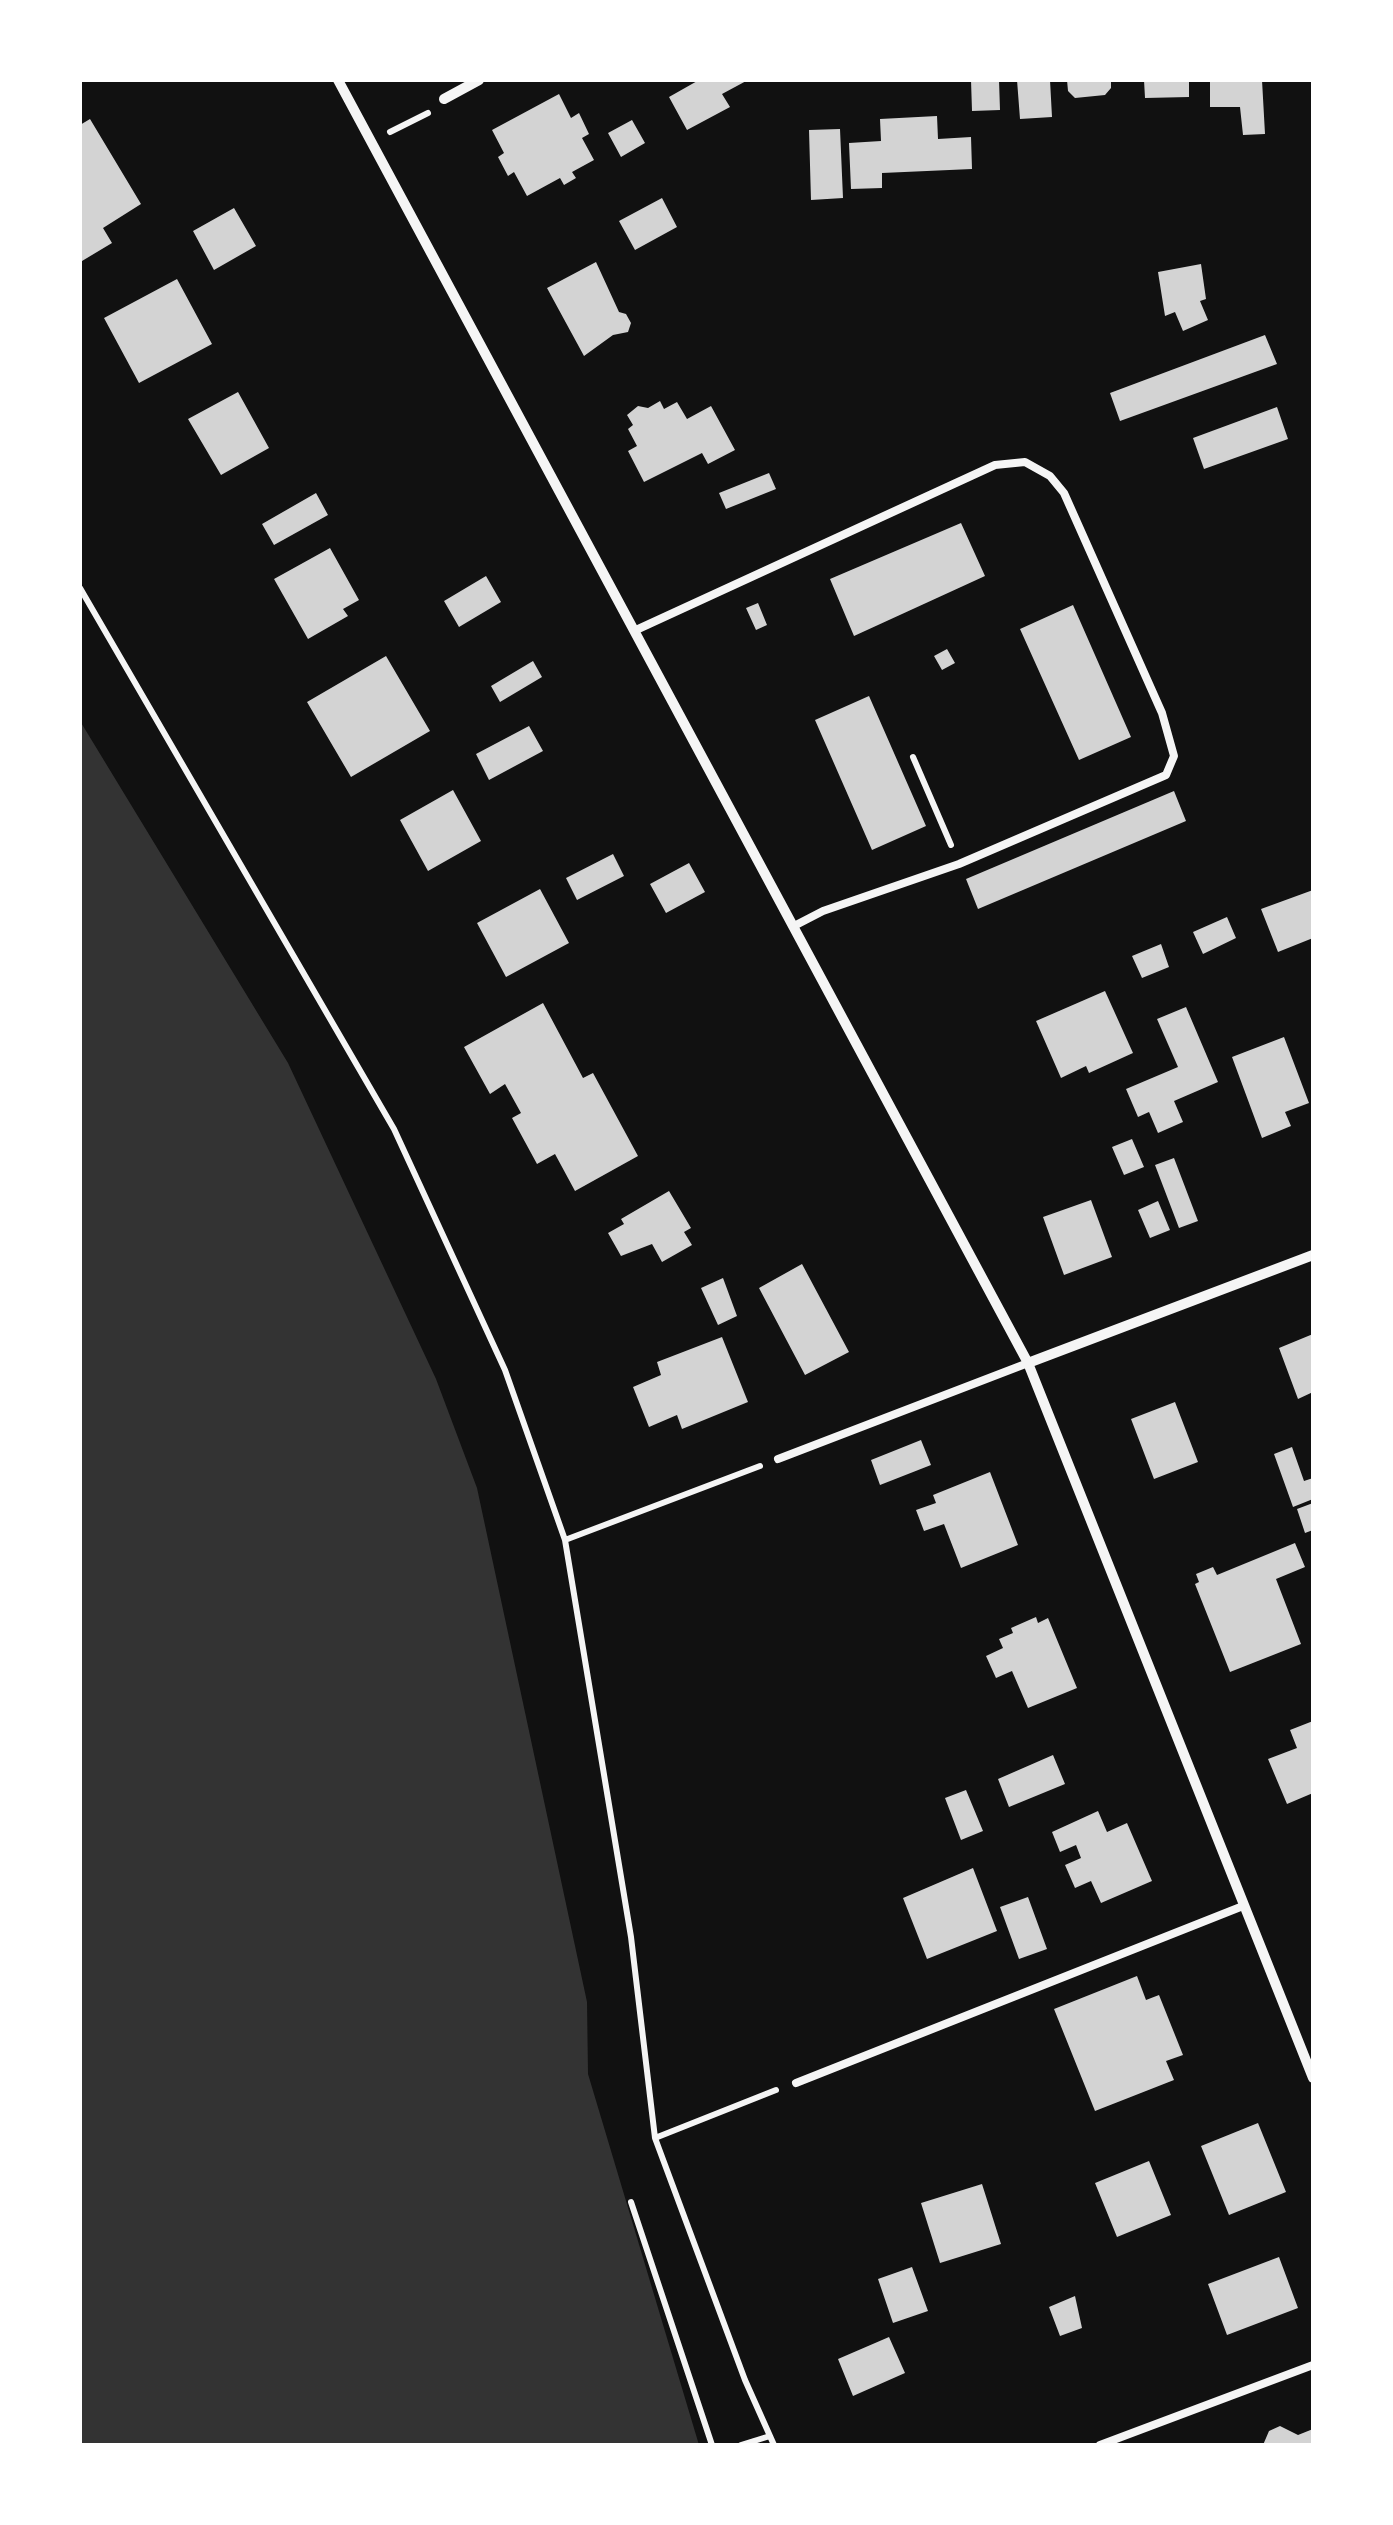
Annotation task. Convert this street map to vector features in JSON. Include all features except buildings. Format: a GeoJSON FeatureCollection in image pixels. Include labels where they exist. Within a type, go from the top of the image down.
{"type":"FeatureCollection","features":[{"type":"Feature","properties":{"kind":"street"},"geometry":{"type":"LineString","coordinates":[[338,80],[1028,1364],[1313,2078]]}},
{"type":"Feature","properties":{"kind":"street"},"geometry":{"type":"LineString","coordinates":[[444,99],[479,80]]}},
{"type":"Feature","properties":{"kind":"street"},"geometry":{"type":"LineString","coordinates":[[1028,1364],[1313,1255]]}},
{"type":"Feature","properties":{"kind":"lane"},"geometry":{"type":"LineString","coordinates":[[636,630],[995,465],[1025,462],[1050,476],[1064,493],[1162,712],[1174,756],[1166,775],[960,864],[823,911],[794,926]]}},
{"type":"Feature","properties":{"kind":"lane"},"geometry":{"type":"LineString","coordinates":[[778,1459],[1028,1364]]}},
{"type":"Feature","properties":{"kind":"lane"},"geometry":{"type":"LineString","coordinates":[[796,2082],[1243,1906]]}},
{"type":"Feature","properties":{"kind":"lane"},"geometry":{"type":"LineString","coordinates":[[1100,2445],[1313,2365]]}},
{"type":"Feature","properties":{"kind":"path"},"geometry":{"type":"LineString","coordinates":[[371,142],[436,109],[444,99]]}},
{"type":"Feature","properties":{"kind":"path"},"geometry":{"type":"LineString","coordinates":[[80,588],[394,1129],[505,1370],[565,1540],[631,1937],[656,2138],[774,2445]]}},
{"type":"Feature","properties":{"kind":"path"},"geometry":{"type":"LineString","coordinates":[[913,757],[960,864]]}},
{"type":"Feature","properties":{"kind":"path"},"geometry":{"type":"LineString","coordinates":[[565,1540],[778,1459]]}},
{"type":"Feature","properties":{"kind":"path"},"geometry":{"type":"LineString","coordinates":[[656,2138],[796,2082]]}},
{"type":"Feature","properties":{"kind":"path"},"geometry":{"type":"LineString","coordinates":[[631,2202],[712,2445]]}},
{"type":"Feature","properties":{"kind":"path"},"geometry":{"type":"LineString","coordinates":[[741,2445],[770,2436]]}},
{"type":"Feature","properties":{"kind":"shaded area"},"geometry":{"type":"Polygon","coordinates":[[[80,721],[288,1063],[436,1379],[477,1488],[587,2002],[588,2074],[699,2445],[80,2445],[80,721]]]}}]}
